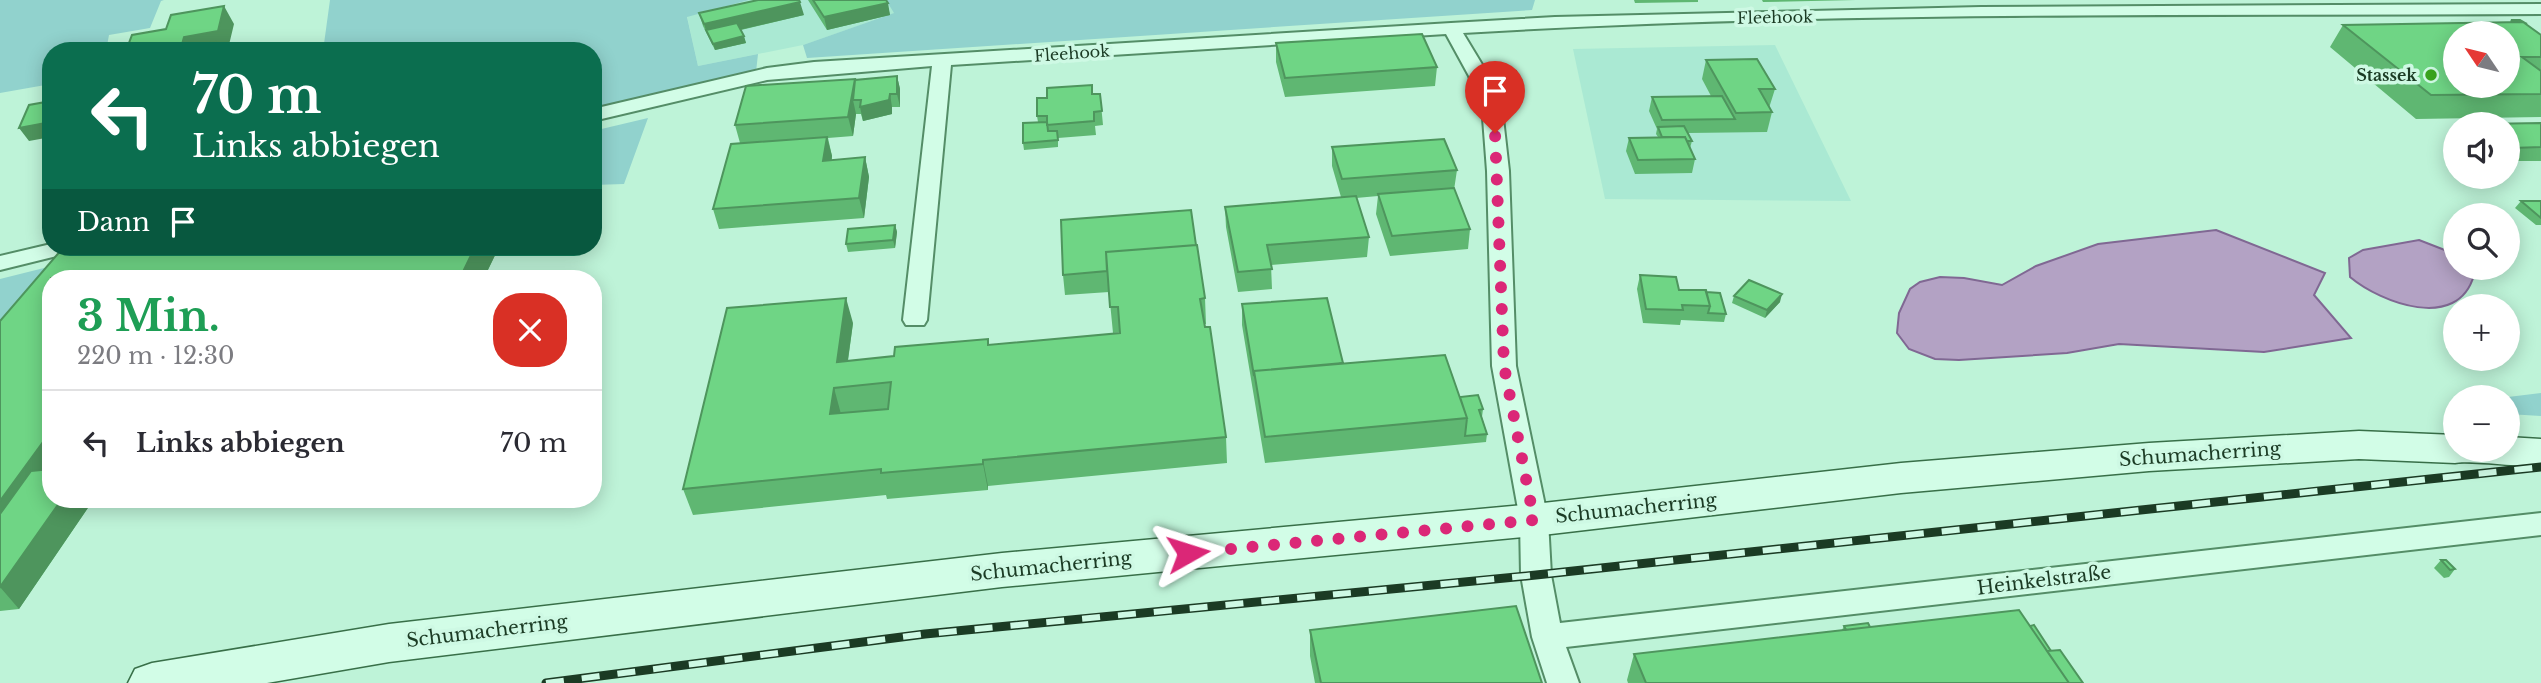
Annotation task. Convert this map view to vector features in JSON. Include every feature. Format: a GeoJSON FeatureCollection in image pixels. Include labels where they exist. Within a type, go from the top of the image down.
{"type":"FeatureCollection","features":[{"type":"Feature","properties":{"kind":"main road","name":"Schumacherring"},"geometry":{"type":"LineString","coordinates":[[152,683],[389,643],[961,575],[1534,520],[1901,478],[2149,457],[2359,445],[2443,448]]}},
{"type":"Feature","properties":{"kind":"main road"},"geometry":{"type":"LineString","coordinates":[[2520,452],[2541,453]]}},
{"type":"Feature","properties":{"kind":"street"},"geometry":{"type":"LineString","coordinates":[[1555,22],[1556,0]]}},
{"type":"Feature","properties":{"kind":"street","name":"Fleehook"},"geometry":{"type":"LineString","coordinates":[[602,114],[767,74],[814,68],[1555,22],[1982,12],[2541,9]]}},
{"type":"Feature","properties":{"kind":"street"},"geometry":{"type":"LineString","coordinates":[[1451,28],[1479,76],[1493,118],[1498,171],[1504,366],[1534,520],[1536,575],[1547,637],[1563,683]]}},
{"type":"Feature","properties":{"kind":"street"},"geometry":{"type":"LineString","coordinates":[[915,320],[942,62]]}},
{"type":"Feature","properties":{"kind":"street"},"geometry":{"type":"LineString","coordinates":[[0,263],[42,253]]}},
{"type":"Feature","properties":{"kind":"street","name":"Heinkelstraße"},"geometry":{"type":"LineString","coordinates":[[1547,637],[2541,524]]}},
{"type":"Feature","properties":{"kind":"green space"},"geometry":{"type":"Polygon","coordinates":[[[749,0],[886,0],[895,13],[803,45],[698,66],[687,16],[749,0]]]}},
{"type":"Feature","properties":{"kind":"green space"},"geometry":{"type":"Polygon","coordinates":[[[1775,45],[1851,201],[1605,199],[1573,49],[1775,45]]]}},
{"type":"Feature","properties":{"kind":"shaded area"},"geometry":{"type":"Polygon","coordinates":[[[0,0],[164,0],[161,1],[150,28],[109,35],[108,42],[42,42],[42,86],[0,93],[0,0]]]}},
{"type":"Feature","properties":{"kind":"shaded area"},"geometry":{"type":"Polygon","coordinates":[[[330,0],[749,0],[687,17],[698,66],[758,54],[756,72],[602,111],[602,42],[324,42],[330,0]]]}},
{"type":"Feature","properties":{"kind":"shaded area"},"geometry":{"type":"Polygon","coordinates":[[[886,0],[1535,0],[1532,10],[807,58],[803,45],[894,13],[886,0]]]}},
{"type":"Feature","properties":{"kind":"shaded area"},"geometry":{"type":"Polygon","coordinates":[[[648,118],[624,184],[602,185],[602,129],[648,118]]]}},
{"type":"Feature","properties":{"kind":"shaded area"},"geometry":{"type":"Polygon","coordinates":[[[2216,230],[2325,273],[2314,295],[2351,338],[2264,352],[2119,344],[2067,353],[1959,360],[1935,359],[1909,349],[1897,333],[1899,313],[1910,289],[1920,282],[1940,277],[2002,285],[2036,266],[2098,244],[2216,230]]]}},
{"type":"Feature","properties":{"kind":"shaded area"},"geometry":{"type":"Polygon","coordinates":[[[2419,240],[2443,249],[2443,280],[2472,280],[2464,294],[2443,294],[2443,306],[2418,307],[2399,303],[2380,296],[2350,277],[2349,258],[2363,250],[2419,240]]]}},
{"type":"Feature","properties":{"kind":"shaded area"},"geometry":{"type":"Polygon","coordinates":[[[60,264],[55,270],[42,270],[42,285],[0,333],[0,279],[60,264]]]}},
{"type":"Feature","properties":{"kind":"shaded area"},"geometry":{"type":"Polygon","coordinates":[[[2541,393],[2541,416],[2520,415],[2520,396],[2541,393]]]}},
{"type":"Feature","properties":{"kind":"building"},"geometry":{"type":"Polygon","coordinates":[[[758,0],[800,2],[704,24],[699,13],[758,0]]]}},
{"type":"Feature","properties":{"kind":"building"},"geometry":{"type":"Polygon","coordinates":[[[813,0],[886,0],[888,3],[824,17],[813,0]]]}},
{"type":"Feature","properties":{"kind":"building"},"geometry":{"type":"Polygon","coordinates":[[[224,6],[218,31],[184,37],[183,42],[129,42],[132,35],[166,29],[171,15],[224,6]]]}},
{"type":"Feature","properties":{"kind":"building"},"geometry":{"type":"Polygon","coordinates":[[[2520,22],[2541,35],[2541,57],[2522,57],[2541,71],[2541,94],[2520,94],[2520,22]]]}},
{"type":"Feature","properties":{"kind":"building"},"geometry":{"type":"Polygon","coordinates":[[[737,23],[744,36],[713,44],[706,30],[737,23]]]}},
{"type":"Feature","properties":{"kind":"building"},"geometry":{"type":"Polygon","coordinates":[[[2443,23],[2443,95],[2431,95],[2343,25],[2443,23]]]}},
{"type":"Feature","properties":{"kind":"building"},"geometry":{"type":"Polygon","coordinates":[[[1422,34],[1437,67],[1285,78],[1276,43],[1422,34]]]}},
{"type":"Feature","properties":{"kind":"building"},"geometry":{"type":"Polygon","coordinates":[[[1757,59],[1775,89],[1759,89],[1772,112],[1736,113],[1706,60],[1757,59]]]}},
{"type":"Feature","properties":{"kind":"building"},"geometry":{"type":"Polygon","coordinates":[[[1506,71],[1516,71],[1518,76],[1508,76],[1506,71]]]}},
{"type":"Feature","properties":{"kind":"building"},"geometry":{"type":"Polygon","coordinates":[[[897,76],[897,94],[890,94],[889,100],[860,107],[861,100],[853,100],[855,80],[897,76]]]}},
{"type":"Feature","properties":{"kind":"building"},"geometry":{"type":"Polygon","coordinates":[[[855,79],[848,117],[735,125],[746,86],[855,79]]]}},
{"type":"Feature","properties":{"kind":"building"},"geometry":{"type":"Polygon","coordinates":[[[1092,85],[1092,94],[1100,94],[1102,111],[1094,112],[1094,121],[1047,125],[1047,116],[1037,116],[1037,98],[1047,98],[1047,88],[1092,85]]]}},
{"type":"Feature","properties":{"kind":"building"},"geometry":{"type":"Polygon","coordinates":[[[1722,96],[1735,119],[1662,120],[1652,97],[1722,96]]]}},
{"type":"Feature","properties":{"kind":"building"},"geometry":{"type":"Polygon","coordinates":[[[42,103],[42,124],[19,128],[29,105],[42,103]]]}},
{"type":"Feature","properties":{"kind":"building"},"geometry":{"type":"Polygon","coordinates":[[[1047,122],[1048,131],[1057,131],[1058,140],[1023,143],[1023,123],[1047,122]]]}},
{"type":"Feature","properties":{"kind":"building"},"geometry":{"type":"Polygon","coordinates":[[[2520,123],[2541,123],[2541,147],[2520,148],[2520,123]]]}},
{"type":"Feature","properties":{"kind":"building"},"geometry":{"type":"Polygon","coordinates":[[[1684,126],[1692,141],[1687,141],[1685,137],[1662,137],[1658,127],[1684,126]]]}},
{"type":"Feature","properties":{"kind":"building"},"geometry":{"type":"Polygon","coordinates":[[[827,137],[823,161],[865,157],[859,198],[713,209],[731,144],[827,137]]]}},
{"type":"Feature","properties":{"kind":"building"},"geometry":{"type":"Polygon","coordinates":[[[1685,137],[1695,159],[1638,160],[1629,138],[1685,137]]]}},
{"type":"Feature","properties":{"kind":"building"},"geometry":{"type":"Polygon","coordinates":[[[1444,139],[1457,170],[1342,179],[1332,147],[1444,139]]]}},
{"type":"Feature","properties":{"kind":"building"},"geometry":{"type":"Polygon","coordinates":[[[1454,188],[1470,229],[1392,236],[1378,194],[1454,188]]]}},
{"type":"Feature","properties":{"kind":"building"},"geometry":{"type":"Polygon","coordinates":[[[1356,196],[1369,237],[1267,245],[1272,269],[1238,272],[1225,207],[1356,196]]]}},
{"type":"Feature","properties":{"kind":"building"},"geometry":{"type":"Polygon","coordinates":[[[2521,201],[2541,201],[2541,218],[2521,201]]]}},
{"type":"Feature","properties":{"kind":"building"},"geometry":{"type":"Polygon","coordinates":[[[1191,210],[1196,245],[1106,252],[1107,271],[1063,275],[1061,220],[1191,210]]]}},
{"type":"Feature","properties":{"kind":"building"},"geometry":{"type":"Polygon","coordinates":[[[895,225],[893,240],[846,244],[848,229],[895,225]]]}},
{"type":"Feature","properties":{"kind":"building"},"geometry":{"type":"Polygon","coordinates":[[[1197,245],[1205,298],[1200,299],[1205,327],[1210,327],[1226,437],[983,460],[983,464],[881,473],[881,469],[683,489],[727,308],[846,298],[837,362],[894,356],[895,347],[988,339],[988,345],[1120,333],[1118,307],[1110,307],[1106,252],[1197,245]],[[891,382],[834,388],[830,414],[888,409],[891,382]]]}},
{"type":"Feature","properties":{"kind":"building"},"geometry":{"type":"Polygon","coordinates":[[[56,256],[471,256],[464,270],[44,270],[56,256]]]}},
{"type":"Feature","properties":{"kind":"building"},"geometry":{"type":"Polygon","coordinates":[[[42,272],[42,443],[0,501],[0,321],[42,272]]]}},
{"type":"Feature","properties":{"kind":"building"},"geometry":{"type":"Polygon","coordinates":[[[1640,275],[1676,277],[1679,290],[1706,290],[1710,306],[1682,305],[1683,310],[1646,309],[1640,275]]]}},
{"type":"Feature","properties":{"kind":"building"},"geometry":{"type":"Polygon","coordinates":[[[1749,280],[1782,294],[1767,310],[1734,296],[1749,280]]]}},
{"type":"Feature","properties":{"kind":"building"},"geometry":{"type":"Polygon","coordinates":[[[1706,292],[1720,293],[1726,314],[1708,313],[1710,306],[1706,292]]]}},
{"type":"Feature","properties":{"kind":"building"},"geometry":{"type":"Polygon","coordinates":[[[1327,298],[1343,363],[1254,371],[1254,376],[1242,304],[1327,298]]]}},
{"type":"Feature","properties":{"kind":"building"},"geometry":{"type":"Polygon","coordinates":[[[1445,355],[1467,418],[1265,437],[1254,371],[1445,355]]]}},
{"type":"Feature","properties":{"kind":"building"},"geometry":{"type":"Polygon","coordinates":[[[1478,395],[1483,409],[1479,410],[1487,434],[1465,436],[1467,418],[1460,397],[1478,395]]]}},
{"type":"Feature","properties":{"kind":"building"},"geometry":{"type":"Polygon","coordinates":[[[42,470],[42,508],[56,508],[0,587],[0,514],[31,471],[42,470]]]}},
{"type":"Feature","properties":{"kind":"building"},"geometry":{"type":"Polygon","coordinates":[[[2441,560],[2446,560],[2455,569],[2450,570],[2441,560]]]}},
{"type":"Feature","properties":{"kind":"building"},"geometry":{"type":"Polygon","coordinates":[[[1516,606],[1542,683],[1321,683],[1310,630],[1516,606]]]}},
{"type":"Feature","properties":{"kind":"building"},"geometry":{"type":"Polygon","coordinates":[[[2019,610],[2069,683],[1646,683],[1634,654],[2019,610]]]}},
{"type":"Feature","properties":{"kind":"building"},"geometry":{"type":"Polygon","coordinates":[[[1868,623],[1870,627],[1846,630],[1844,626],[1868,623]]]}},
{"type":"Feature","properties":{"kind":"building"},"geometry":{"type":"Polygon","coordinates":[[[2034,625],[2051,651],[2047,651],[2030,626],[2034,625]]]}},
{"type":"Feature","properties":{"kind":"building"},"geometry":{"type":"Polygon","coordinates":[[[2060,650],[2083,683],[2069,683],[2047,651],[2060,650]]]}},
{"type":"Feature","properties":{"kind":"railway"},"geometry":{"type":"LineString","coordinates":[[546,683],[925,634],[1536,575],[2541,467]]}},
{"type":"Feature","properties":{"kind":"place","name":"Stassek"},"geometry":{"type":"Point","coordinates":[2431,75]}},
{"type":"Feature","properties":{"kind":"route"},"geometry":{"type":"LineString","coordinates":[[1188,553],[1534,520],[1504,366],[1495,133]]}}]}
